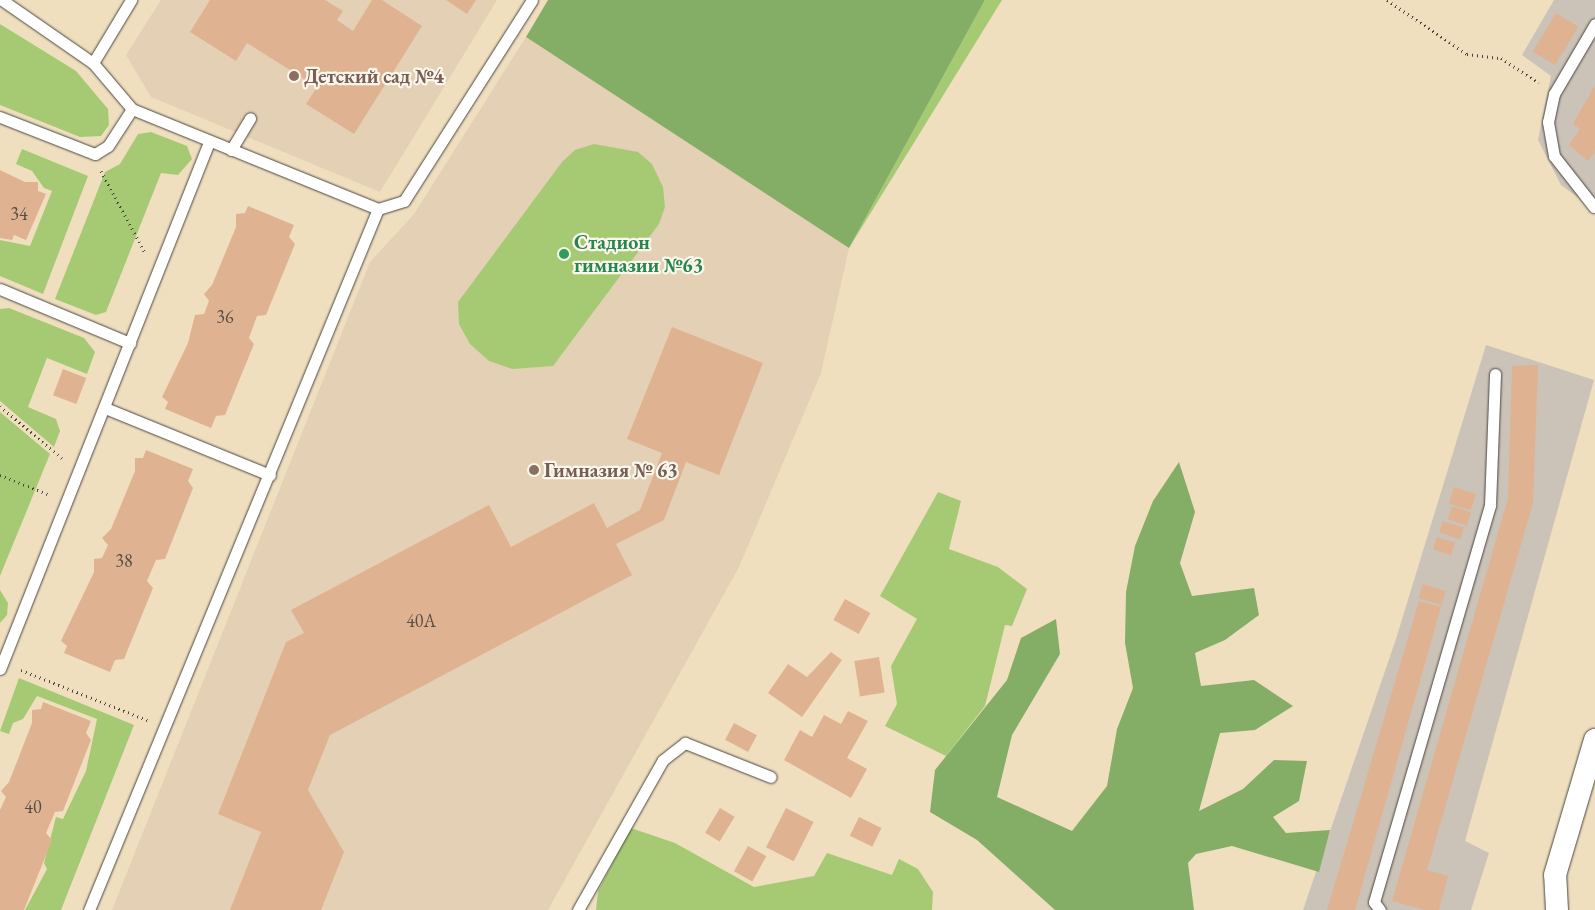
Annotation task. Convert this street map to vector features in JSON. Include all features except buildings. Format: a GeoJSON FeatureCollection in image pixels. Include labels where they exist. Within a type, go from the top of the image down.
{"type":"FeatureCollection","features":[{"type":"Feature","properties":{"kind":"street"},"geometry":{"type":"LineString","coordinates":[[1557,910],[1555,874],[1595,740]]}},
{"type":"Feature","properties":{"kind":"lane"},"geometry":{"type":"LineString","coordinates":[[2,0],[93,62],[132,109],[378,210],[404,200],[532,0]]}},
{"type":"Feature","properties":{"kind":"lane"},"geometry":{"type":"LineString","coordinates":[[93,62],[131,0]]}},
{"type":"Feature","properties":{"kind":"lane"},"geometry":{"type":"LineString","coordinates":[[1595,24],[1554,94],[1548,122],[1554,156],[1595,208]]}},
{"type":"Feature","properties":{"kind":"lane"},"geometry":{"type":"LineString","coordinates":[[0,117],[95,154],[108,146],[132,109]]}},
{"type":"Feature","properties":{"kind":"lane"},"geometry":{"type":"LineString","coordinates":[[231,150],[250,118]]}},
{"type":"Feature","properties":{"kind":"lane"},"geometry":{"type":"LineString","coordinates":[[2,659],[64,502],[105,408],[209,142]]}},
{"type":"Feature","properties":{"kind":"lane"},"geometry":{"type":"LineString","coordinates":[[90,910],[167,728],[378,210]]}},
{"type":"Feature","properties":{"kind":"lane"},"geometry":{"type":"LineString","coordinates":[[0,289],[130,343]]}},
{"type":"Feature","properties":{"kind":"lane"},"geometry":{"type":"LineString","coordinates":[[1380,910],[1374,902],[1490,504],[1495,374]]}},
{"type":"Feature","properties":{"kind":"lane"},"geometry":{"type":"LineString","coordinates":[[105,408],[270,475]]}},
{"type":"Feature","properties":{"kind":"lane"},"geometry":{"type":"LineString","coordinates":[[578,910],[664,760],[685,743],[771,777]]}},
{"type":"Feature","properties":{"kind":"path"},"geometry":{"type":"LineString","coordinates":[[1387,0],[1467,54],[1501,58],[1554,94]]}},
{"type":"Feature","properties":{"kind":"path"},"geometry":{"type":"LineString","coordinates":[[95,154],[104,180],[157,274]]}},
{"type":"Feature","properties":{"kind":"path"},"geometry":{"type":"LineString","coordinates":[[0,406],[77,472]]}},
{"type":"Feature","properties":{"kind":"path"},"geometry":{"type":"LineString","coordinates":[[0,475],[64,502]]}},
{"type":"Feature","properties":{"kind":"path"},"geometry":{"type":"LineString","coordinates":[[2,659],[167,728]]}},
{"type":"Feature","properties":{"kind":"shaded area","name":"Детский сад №4"},"geometry":{"type":"Polygon","coordinates":[[[161,0],[497,0],[380,192],[151,97],[126,55],[161,0]]]}},
{"type":"Feature","properties":{"kind":"shaded area"},"geometry":{"type":"Polygon","coordinates":[[[1554,0],[1595,0],[1595,210],[1561,185],[1538,140],[1551,76],[1522,55],[1554,0]]]}},
{"type":"Feature","properties":{"kind":"shaded area","name":"Гимназия № 63"},"geometry":{"type":"Polygon","coordinates":[[[526,37],[849,248],[821,373],[739,567],[548,910],[112,910],[370,262],[414,214],[526,37]]]}},
{"type":"Feature","properties":{"kind":"shaded area"},"geometry":{"type":"Polygon","coordinates":[[[1486,345],[1594,380],[1465,841],[1489,853],[1471,910],[1303,910],[1396,639],[1486,345]]]}},
{"type":"Feature","properties":{"kind":"green space"},"geometry":{"type":"Polygon","coordinates":[[[548,0],[985,0],[849,248],[526,37],[548,0]]]}},
{"type":"Feature","properties":{"kind":"green space"},"geometry":{"type":"Polygon","coordinates":[[[985,0],[1002,0],[849,248],[985,0]]]}},
{"type":"Feature","properties":{"kind":"green space"},"geometry":{"type":"Polygon","coordinates":[[[0,24],[76,71],[108,109],[109,125],[101,136],[80,137],[0,105],[0,24]]]}},
{"type":"Feature","properties":{"kind":"green space"},"geometry":{"type":"Polygon","coordinates":[[[151,132],[187,146],[192,159],[178,175],[161,173],[106,312],[96,315],[55,299],[105,172],[120,164],[138,134],[151,132]]]}},
{"type":"Feature","properties":{"kind":"green space","name":"Стадион гимназии №63"},"geometry":{"type":"Polygon","coordinates":[[[594,144],[638,152],[652,164],[663,187],[665,207],[659,224],[553,366],[512,369],[489,361],[470,344],[459,324],[458,302],[562,162],[575,150],[594,144]]]}},
{"type":"Feature","properties":{"kind":"green space"},"geometry":{"type":"Polygon","coordinates":[[[22,149],[88,176],[43,294],[0,276],[0,240],[30,246],[52,191],[44,188],[32,171],[16,164],[22,149]]]}},
{"type":"Feature","properties":{"kind":"green space"},"geometry":{"type":"Polygon","coordinates":[[[9,308],[84,338],[95,352],[87,374],[47,358],[28,407],[56,419],[60,431],[54,447],[0,401],[0,309],[9,308]]]}},
{"type":"Feature","properties":{"kind":"green space"},"geometry":{"type":"Polygon","coordinates":[[[0,412],[50,454],[0,576],[0,412]]]}},
{"type":"Feature","properties":{"kind":"green space"},"geometry":{"type":"Polygon","coordinates":[[[1179,462],[1195,512],[1180,563],[1192,596],[1254,588],[1259,615],[1225,640],[1195,653],[1201,686],[1254,680],[1293,706],[1255,730],[1220,733],[1199,811],[1243,789],[1274,760],[1307,761],[1299,801],[1273,817],[1286,833],[1330,830],[1319,872],[1232,846],[1196,854],[1188,863],[1194,910],[1055,910],[977,840],[930,812],[935,770],[1007,680],[1021,638],[1056,619],[1060,654],[1012,735],[997,797],[1072,831],[1107,786],[1117,729],[1133,688],[1125,643],[1126,592],[1135,546],[1153,501],[1179,462]]]}},
{"type":"Feature","properties":{"kind":"green space"},"geometry":{"type":"Polygon","coordinates":[[[938,492],[961,501],[949,549],[998,567],[1027,589],[1012,626],[1005,625],[985,706],[946,756],[885,726],[897,704],[891,666],[917,619],[880,596],[938,492]]]}},
{"type":"Feature","properties":{"kind":"green space"},"geometry":{"type":"Polygon","coordinates":[[[0,590],[8,603],[7,615],[0,623],[0,590]]]}},
{"type":"Feature","properties":{"kind":"green space"},"geometry":{"type":"Polygon","coordinates":[[[19,678],[134,725],[61,910],[25,910],[47,869],[44,863],[56,817],[63,819],[86,771],[97,719],[37,696],[23,719],[13,723],[9,734],[0,731],[19,678]]]}},
{"type":"Feature","properties":{"kind":"green space"},"geometry":{"type":"Polygon","coordinates":[[[631,828],[675,843],[754,887],[814,876],[827,853],[892,875],[899,859],[918,869],[933,892],[932,910],[596,910],[598,891],[631,828]]]}},
{"type":"Feature","properties":{"kind":"place","name":"Детский сад №4"},"geometry":{"type":"Point","coordinates":[294,76]}},
{"type":"Feature","properties":{"kind":"place","name":"Стадион гимназии №63"},"geometry":{"type":"Point","coordinates":[564,254]}},
{"type":"Feature","properties":{"kind":"place","name":"Гимназия № 63"},"geometry":{"type":"Point","coordinates":[534,470]}}]}
